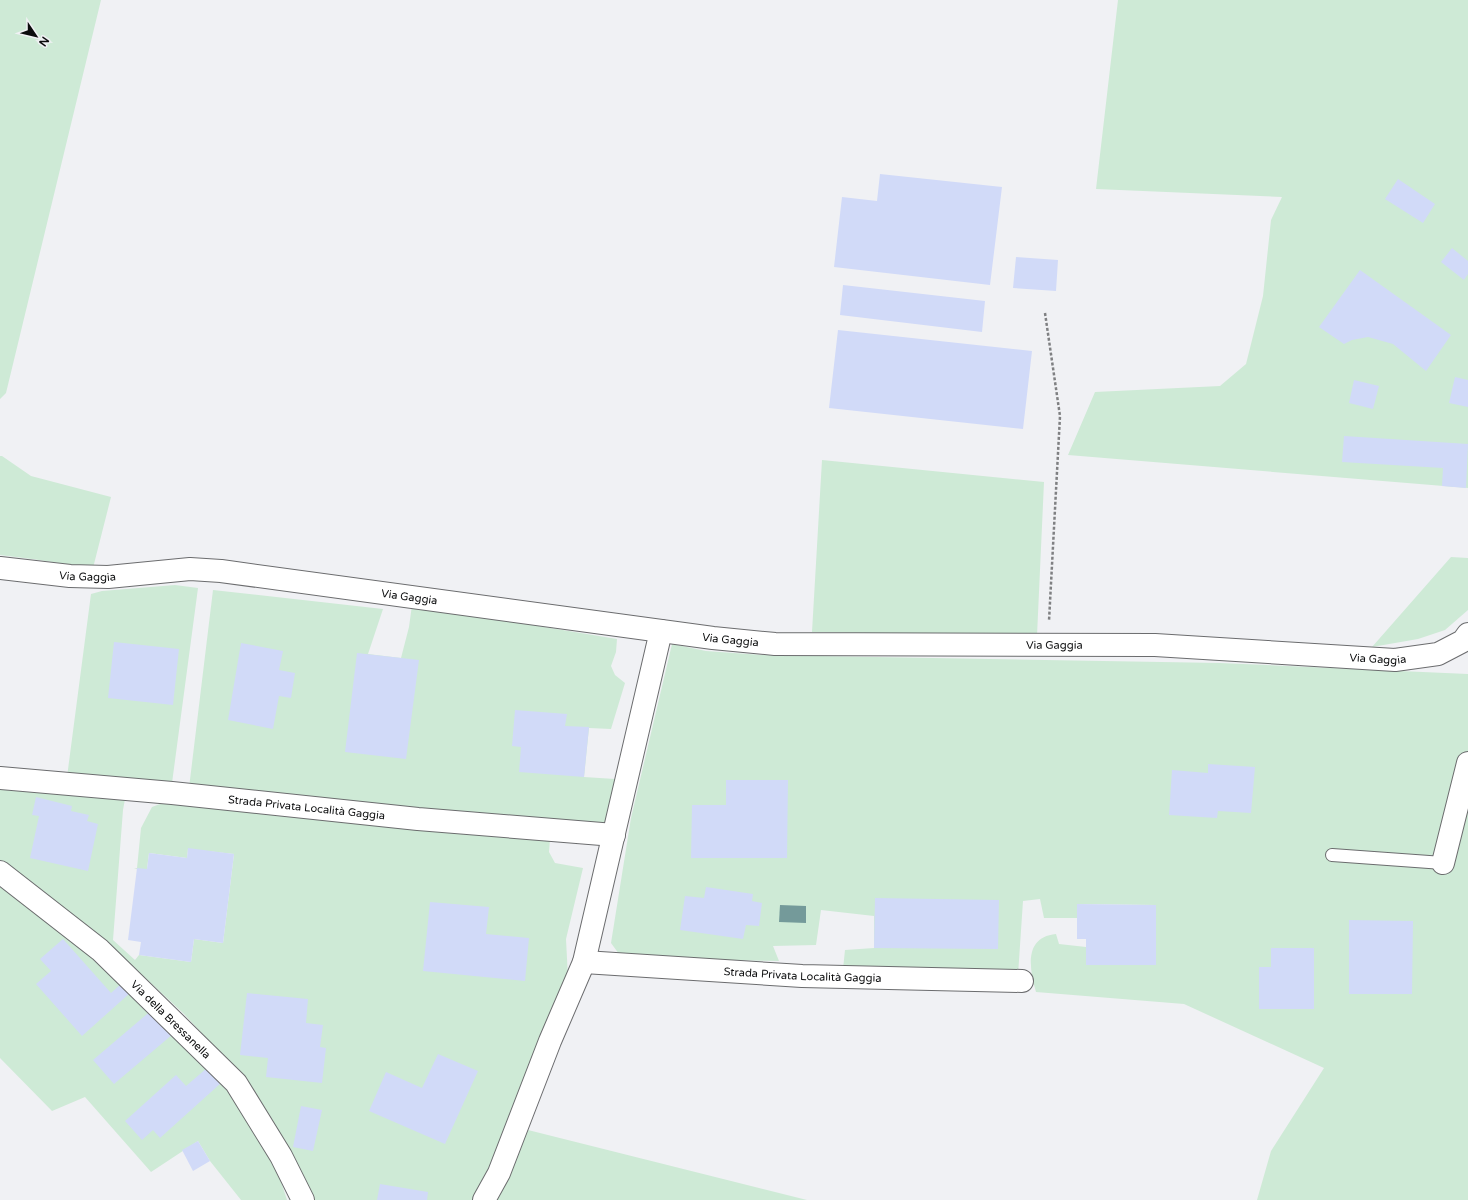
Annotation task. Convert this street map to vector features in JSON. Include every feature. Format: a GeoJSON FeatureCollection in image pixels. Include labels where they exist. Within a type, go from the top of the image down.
{"type":"FeatureCollection","features":[{"type":"Feature","properties":{"kind":"street","name":"Via Gaggia"},"geometry":{"type":"LineString","coordinates":[[0,568],[70,576],[108,577],[190,569],[221,571],[713,638],[775,644],[1155,645],[1395,660],[1438,654],[1466,640]]}},
{"type":"Feature","properties":{"kind":"street"},"geometry":{"type":"LineString","coordinates":[[484,1200],[499,1173],[550,1041],[584,962],[661,631]]}},
{"type":"Feature","properties":{"kind":"street"},"geometry":{"type":"LineString","coordinates":[[1444,863],[1468,763]]}},
{"type":"Feature","properties":{"kind":"street","name":"Strada Privata Località Gaggia"},"geometry":{"type":"LineString","coordinates":[[0,778],[172,793],[418,819],[614,835]]}},
{"type":"Feature","properties":{"kind":"street","name":"Via della Bressanella"},"geometry":{"type":"LineString","coordinates":[[0,872],[100,950],[236,1083],[281,1156],[304,1200]]}},
{"type":"Feature","properties":{"kind":"street","name":"Strada Privata Località Gaggia"},"geometry":{"type":"LineString","coordinates":[[584,962],[802,976],[1022,981]]}},
{"type":"Feature","properties":{"kind":"lane"},"geometry":{"type":"LineString","coordinates":[[1332,855],[1444,863]]}},
{"type":"Feature","properties":{"kind":"path"},"geometry":{"type":"LineString","coordinates":[[1045,313],[1060,416],[1048,645]]}},
{"type":"Feature","properties":{"kind":"green space"},"geometry":{"type":"Polygon","coordinates":[[[0,0],[101,0],[6,393],[0,399],[0,0]]]}},
{"type":"Feature","properties":{"kind":"green space"},"geometry":{"type":"Polygon","coordinates":[[[1118,0],[1468,0],[1468,488],[1068,455],[1095,392],[1220,386],[1246,364],[1263,296],[1271,220],[1282,197],[1096,189],[1118,0]]]}},
{"type":"Feature","properties":{"kind":"green space"},"geometry":{"type":"Polygon","coordinates":[[[0,456],[31,476],[111,497],[93,568],[0,555],[0,456]]]}},
{"type":"Feature","properties":{"kind":"green space"},"geometry":{"type":"Polygon","coordinates":[[[822,460],[1044,482],[1037,636],[812,632],[822,460]]]}},
{"type":"Feature","properties":{"kind":"green space"},"geometry":{"type":"Polygon","coordinates":[[[1451,557],[1468,558],[1468,610],[1445,630],[1418,639],[1372,647],[1451,557]]]}},
{"type":"Feature","properties":{"kind":"green space"},"geometry":{"type":"Polygon","coordinates":[[[175,585],[198,588],[172,783],[67,777],[91,594],[102,591],[175,585]]]}},
{"type":"Feature","properties":{"kind":"green space"},"geometry":{"type":"Polygon","coordinates":[[[213,590],[383,609],[368,654],[401,658],[409,627],[412,605],[617,639],[616,652],[611,666],[615,675],[625,683],[611,729],[589,728],[584,777],[615,779],[605,827],[189,788],[213,590]]]}},
{"type":"Feature","properties":{"kind":"green space"},"geometry":{"type":"Polygon","coordinates":[[[672,644],[706,651],[762,655],[1220,663],[1468,674],[1468,1200],[1257,1200],[1271,1151],[1324,1068],[1184,1004],[1036,992],[1032,973],[1031,955],[1038,941],[1046,936],[1056,934],[1059,944],[1086,947],[1086,965],[1155,965],[1156,905],[1077,904],[1077,918],[1044,918],[1040,899],[1023,901],[1018,975],[843,969],[845,950],[874,948],[874,916],[821,910],[816,945],[773,946],[779,961],[642,958],[619,954],[611,943],[631,818],[672,644]]]}},
{"type":"Feature","properties":{"kind":"green space"},"geometry":{"type":"Polygon","coordinates":[[[0,786],[125,799],[113,940],[135,960],[139,955],[191,962],[194,939],[223,943],[234,854],[188,849],[187,858],[149,853],[147,869],[134,869],[137,868],[141,828],[152,807],[168,801],[550,839],[549,852],[555,863],[583,868],[566,939],[568,978],[492,1169],[475,1200],[312,1200],[243,1078],[184,1014],[138,971],[0,863],[0,786]]]}},
{"type":"Feature","properties":{"kind":"green space"},"geometry":{"type":"Polygon","coordinates":[[[0,879],[71,935],[207,1068],[233,1097],[275,1163],[287,1200],[241,1200],[210,1161],[198,1141],[151,1172],[85,1097],[52,1111],[0,1058],[0,879]]]}},
{"type":"Feature","properties":{"kind":"green space"},"geometry":{"type":"Polygon","coordinates":[[[524,1129],[807,1200],[495,1200],[521,1148],[524,1129]]]}},
{"type":"Feature","properties":{"kind":"water"},"geometry":{"type":"Polygon","coordinates":[[[780,905],[806,906],[806,923],[779,922],[780,905]]]}},
{"type":"Feature","properties":{"kind":"building"},"geometry":{"type":"Polygon","coordinates":[[[880,174],[1002,187],[990,285],[834,267],[842,197],[877,201],[880,174]]]}},
{"type":"Feature","properties":{"kind":"building"},"geometry":{"type":"Polygon","coordinates":[[[1398,179],[1435,204],[1423,223],[1385,199],[1398,179]]]}},
{"type":"Feature","properties":{"kind":"building"},"geometry":{"type":"Polygon","coordinates":[[[1452,248],[1468,261],[1468,274],[1464,280],[1441,262],[1452,248]]]}},
{"type":"Feature","properties":{"kind":"building"},"geometry":{"type":"Polygon","coordinates":[[[1016,257],[1058,260],[1056,291],[1013,288],[1016,257]]]}},
{"type":"Feature","properties":{"kind":"building"},"geometry":{"type":"Polygon","coordinates":[[[1360,270],[1451,335],[1426,371],[1393,344],[1368,337],[1352,340],[1344,344],[1319,327],[1360,270]]]}},
{"type":"Feature","properties":{"kind":"building"},"geometry":{"type":"Polygon","coordinates":[[[843,285],[985,301],[982,332],[840,315],[843,285]]]}},
{"type":"Feature","properties":{"kind":"building"},"geometry":{"type":"Polygon","coordinates":[[[838,330],[1032,351],[1023,429],[829,408],[838,330]]]}},
{"type":"Feature","properties":{"kind":"building"},"geometry":{"type":"Polygon","coordinates":[[[1455,377],[1468,380],[1468,407],[1449,403],[1455,377]]]}},
{"type":"Feature","properties":{"kind":"building"},"geometry":{"type":"Polygon","coordinates":[[[1354,380],[1379,386],[1373,409],[1349,403],[1354,380]]]}},
{"type":"Feature","properties":{"kind":"building"},"geometry":{"type":"Polygon","coordinates":[[[1344,436],[1468,444],[1466,488],[1442,486],[1443,468],[1342,462],[1344,436]]]}},
{"type":"Feature","properties":{"kind":"building"},"geometry":{"type":"Polygon","coordinates":[[[114,642],[179,649],[173,705],[108,698],[114,642]]]}},
{"type":"Feature","properties":{"kind":"building"},"geometry":{"type":"Polygon","coordinates":[[[241,643],[283,651],[279,670],[295,673],[291,698],[279,696],[273,729],[228,720],[241,643]]]}},
{"type":"Feature","properties":{"kind":"building"},"geometry":{"type":"Polygon","coordinates":[[[357,653],[419,660],[406,759],[345,752],[357,653]]]}},
{"type":"Feature","properties":{"kind":"building"},"geometry":{"type":"Polygon","coordinates":[[[515,710],[567,714],[565,726],[589,727],[584,777],[519,772],[521,747],[512,746],[515,710]]]}},
{"type":"Feature","properties":{"kind":"building"},"geometry":{"type":"Polygon","coordinates":[[[1208,764],[1255,767],[1251,813],[1218,811],[1217,818],[1169,815],[1172,770],[1208,773],[1208,764]]]}},
{"type":"Feature","properties":{"kind":"building"},"geometry":{"type":"Polygon","coordinates":[[[726,780],[788,780],[787,858],[691,858],[692,805],[726,805],[726,780]]]}},
{"type":"Feature","properties":{"kind":"building"},"geometry":{"type":"Polygon","coordinates":[[[36,797],[72,806],[71,811],[89,815],[87,821],[98,824],[88,871],[30,858],[39,816],[32,815],[36,797]]]}},
{"type":"Feature","properties":{"kind":"building"},"geometry":{"type":"Polygon","coordinates":[[[188,848],[234,854],[223,943],[194,939],[191,962],[139,955],[141,942],[128,940],[137,868],[147,869],[149,853],[187,858],[188,848]]]}},
{"type":"Feature","properties":{"kind":"building"},"geometry":{"type":"Polygon","coordinates":[[[706,887],[753,894],[752,901],[762,903],[759,926],[746,925],[743,939],[680,930],[685,896],[704,898],[706,887]]]}},
{"type":"Feature","properties":{"kind":"building"},"geometry":{"type":"Polygon","coordinates":[[[875,898],[999,900],[998,949],[874,948],[875,898]]]}},
{"type":"Feature","properties":{"kind":"building"},"geometry":{"type":"Polygon","coordinates":[[[430,902],[489,907],[486,934],[529,938],[525,981],[423,971],[430,902]]]}},
{"type":"Feature","properties":{"kind":"building"},"geometry":{"type":"Polygon","coordinates":[[[1077,904],[1156,905],[1156,965],[1086,965],[1086,939],[1077,939],[1077,904]]]}},
{"type":"Feature","properties":{"kind":"building"},"geometry":{"type":"Polygon","coordinates":[[[1349,920],[1413,921],[1412,994],[1349,994],[1349,920]]]}},
{"type":"Feature","properties":{"kind":"building"},"geometry":{"type":"Polygon","coordinates":[[[63,939],[111,993],[121,984],[130,993],[82,1036],[36,984],[51,971],[40,959],[63,939]]]}},
{"type":"Feature","properties":{"kind":"building"},"geometry":{"type":"Polygon","coordinates":[[[1271,948],[1314,948],[1314,1009],[1259,1009],[1259,967],[1271,967],[1271,948]]]}},
{"type":"Feature","properties":{"kind":"building"},"geometry":{"type":"Polygon","coordinates":[[[247,993],[308,999],[306,1023],[323,1025],[320,1047],[326,1048],[322,1083],[266,1077],[268,1058],[240,1055],[247,993]]]}},
{"type":"Feature","properties":{"kind":"building"},"geometry":{"type":"Polygon","coordinates":[[[153,1009],[173,1034],[114,1084],[93,1060],[153,1009]]]}},
{"type":"Feature","properties":{"kind":"building"},"geometry":{"type":"Polygon","coordinates":[[[438,1054],[478,1071],[445,1144],[369,1111],[386,1072],[422,1088],[438,1054]]]}},
{"type":"Feature","properties":{"kind":"building"},"geometry":{"type":"Polygon","coordinates":[[[207,1068],[221,1083],[160,1138],[153,1130],[142,1140],[125,1121],[176,1075],[186,1086],[207,1068]]]}},
{"type":"Feature","properties":{"kind":"building"},"geometry":{"type":"Polygon","coordinates":[[[301,1106],[322,1110],[313,1151],[293,1147],[301,1106]]]}},
{"type":"Feature","properties":{"kind":"building"},"geometry":{"type":"Polygon","coordinates":[[[198,1141],[210,1161],[193,1171],[182,1150],[198,1141]]]}},
{"type":"Feature","properties":{"kind":"building"},"geometry":{"type":"Polygon","coordinates":[[[380,1184],[428,1192],[427,1200],[377,1200],[380,1184]]]}}]}
